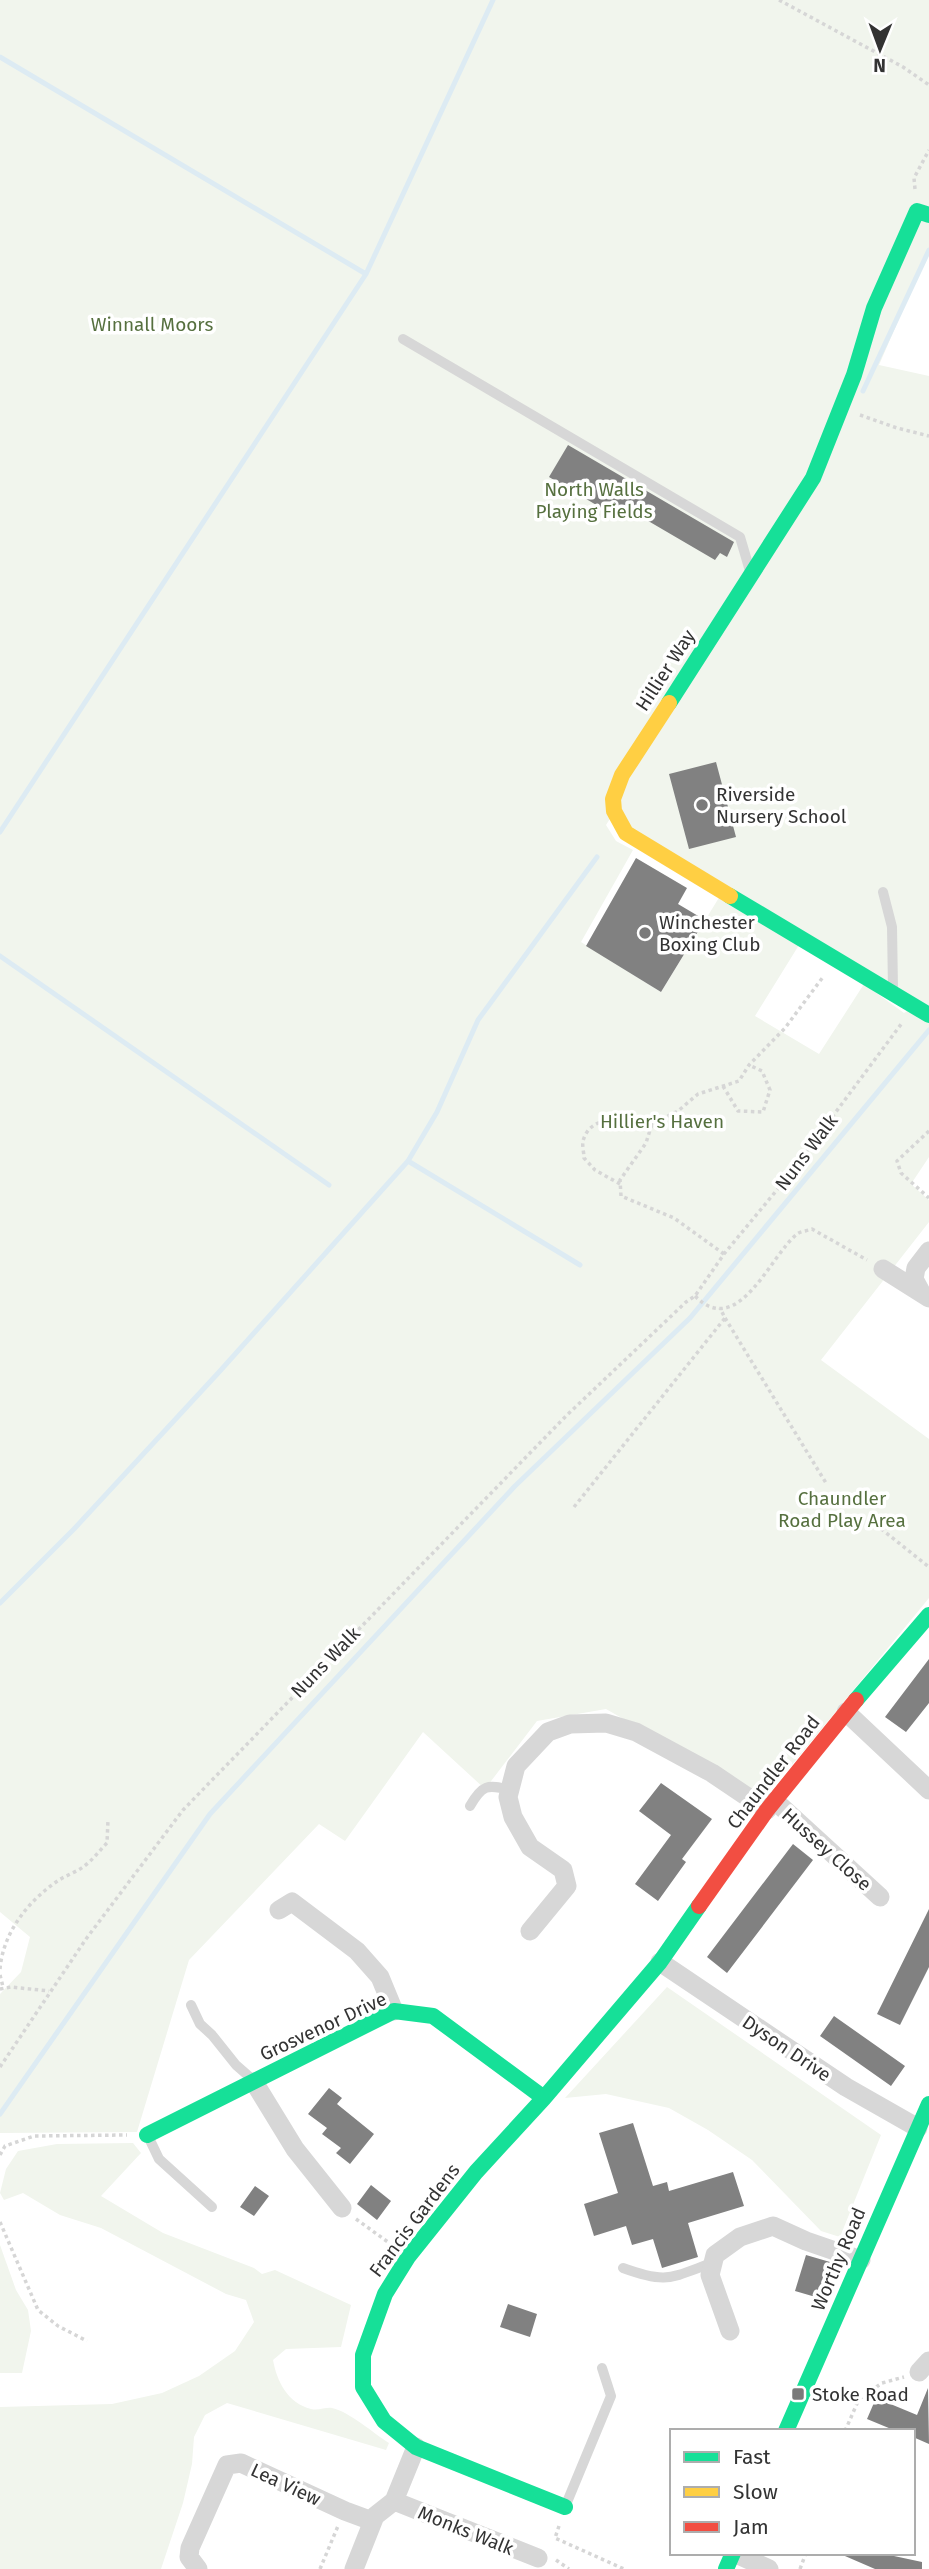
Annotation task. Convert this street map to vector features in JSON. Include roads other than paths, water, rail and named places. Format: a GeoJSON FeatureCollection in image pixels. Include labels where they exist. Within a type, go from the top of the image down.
{"type":"FeatureCollection","features":[{"type":"Feature","properties":{"kind":"street","name":"Hillier Way"},"geometry":{"type":"LineString","coordinates":[[922,1011],[626,833],[613,814],[613,796],[622,775],[813,478],[854,375],[874,308],[923,213]]}},
{"type":"Feature","properties":{"kind":"street"},"geometry":{"type":"LineString","coordinates":[[925,1295],[914,1279],[916,1268],[929,1251]]}},
{"type":"Feature","properties":{"kind":"street"},"geometry":{"type":"LineString","coordinates":[[883,1269],[925,1295]]}},
{"type":"Feature","properties":{"kind":"street","name":"Chaundler Road"},"geometry":{"type":"LineString","coordinates":[[660,1962],[771,1805],[929,1615]]}},
{"type":"Feature","properties":{"kind":"street"},"geometry":{"type":"LineString","coordinates":[[846,1712],[929,1790]]}},
{"type":"Feature","properties":{"kind":"street","name":"Hussey Close"},"geometry":{"type":"LineString","coordinates":[[510,1790],[516,1766],[548,1732],[570,1724],[606,1723],[636,1731],[771,1805],[880,1896]]}},
{"type":"Feature","properties":{"kind":"street"},"geometry":{"type":"LineString","coordinates":[[510,1790],[508,1797],[513,1817],[530,1847],[563,1870],[567,1886],[530,1931]]}},
{"type":"Feature","properties":{"kind":"street"},"geometry":{"type":"LineString","coordinates":[[279,1910],[292,1902],[357,1951],[380,1977],[394,2011]]}},
{"type":"Feature","properties":{"kind":"street","name":"Francis Gardens"},"geometry":{"type":"LineString","coordinates":[[565,2507],[416,2447],[384,2421],[363,2387],[363,2355],[385,2294],[408,2257],[476,2172],[544,2098],[660,1962]]}},
{"type":"Feature","properties":{"kind":"street","name":"Dyson Drive"},"geometry":{"type":"LineString","coordinates":[[660,1962],[846,2087],[918,2129]]}},
{"type":"Feature","properties":{"kind":"street","name":"Grosvenor Drive"},"geometry":{"type":"LineString","coordinates":[[147,2135],[394,2011],[433,2016],[544,2098]]}},
{"type":"Feature","properties":{"kind":"street"},"geometry":{"type":"LineString","coordinates":[[254,2082],[295,2149],[342,2208]]}},
{"type":"Feature","properties":{"kind":"street","name":"Worthy Road"},"geometry":{"type":"LineString","coordinates":[[787,2429],[929,2104]]}},
{"type":"Feature","properties":{"kind":"street"},"geometry":{"type":"LineString","coordinates":[[730,2331],[710,2275],[715,2255],[740,2237],[773,2225],[797,2238],[861,2260]]}},
{"type":"Feature","properties":{"kind":"street"},"geometry":{"type":"LineString","coordinates":[[354,2569],[374,2516],[394,2501],[416,2447]]}},
{"type":"Feature","properties":{"kind":"street","name":"Lea View"},"geometry":{"type":"LineString","coordinates":[[198,2569],[189,2557],[190,2548],[226,2465],[241,2463],[372,2521]]}},
{"type":"Feature","properties":{"kind":"street","name":"Monks Walk"},"geometry":{"type":"LineString","coordinates":[[394,2501],[538,2558]]}},
{"type":"Feature","properties":{"kind":"street"},"geometry":{"type":"LineString","coordinates":[[738,2555],[769,2569]]}},
{"type":"Feature","properties":{"kind":"lane"},"geometry":{"type":"LineString","coordinates":[[403,339],[740,537],[751,574]]}},
{"type":"Feature","properties":{"kind":"lane"},"geometry":{"type":"LineString","coordinates":[[883,892],[892,927],[892,993]]}},
{"type":"Feature","properties":{"kind":"lane"},"geometry":{"type":"LineString","coordinates":[[470,1805],[481,1789],[490,1786],[510,1790]]}},
{"type":"Feature","properties":{"kind":"lane"},"geometry":{"type":"LineString","coordinates":[[191,2005],[200,2024],[254,2082]]}},
{"type":"Feature","properties":{"kind":"lane"},"geometry":{"type":"LineString","coordinates":[[147,2135],[159,2159],[212,2207]]}},
{"type":"Feature","properties":{"kind":"lane"},"geometry":{"type":"LineString","coordinates":[[623,2268],[653,2279],[664,2279],[712,2263]]}},
{"type":"Feature","properties":{"kind":"lane"},"geometry":{"type":"LineString","coordinates":[[565,2507],[611,2396],[602,2368]]}},
{"type":"Feature","properties":{"kind":"waterway"},"geometry":{"type":"LineString","coordinates":[[0,832],[366,274],[493,0]]}},
{"type":"Feature","properties":{"kind":"waterway"},"geometry":{"type":"LineString","coordinates":[[0,57],[366,274]]}},
{"type":"Feature","properties":{"kind":"waterway"},"geometry":{"type":"LineString","coordinates":[[863,391],[929,250]]}},
{"type":"Feature","properties":{"kind":"waterway"},"geometry":{"type":"LineString","coordinates":[[0,1603],[74,1529],[220,1371],[408,1161],[437,1112],[478,1020],[597,857]]}},
{"type":"Feature","properties":{"kind":"waterway"},"geometry":{"type":"LineString","coordinates":[[0,956],[329,1185]]}},
{"type":"Feature","properties":{"kind":"waterway"},"geometry":{"type":"LineString","coordinates":[[0,2114],[210,1814],[515,1486],[690,1318],[929,1030]]}},
{"type":"Feature","properties":{"kind":"waterway"},"geometry":{"type":"LineString","coordinates":[[408,1161],[580,1265]]}},
{"type":"Feature","properties":{"kind":"place","name":"Riverside Nursery School"},"geometry":{"type":"Point","coordinates":[702,805]}},
{"type":"Feature","properties":{"kind":"place","name":"Winchester Boxing Club"},"geometry":{"type":"Point","coordinates":[645,933]}},
{"type":"Feature","properties":{"kind":"place","name":"Stoke Road"},"geometry":{"type":"Point","coordinates":[798,2394]}},
{"type":"Feature","properties":{"kind":"park label","name":"Winnall Moors"},"geometry":{"type":"Point","coordinates":[152,324]}},
{"type":"Feature","properties":{"kind":"park label","name":"North Walls Playing Fields"},"geometry":{"type":"Point","coordinates":[594,500]}},
{"type":"Feature","properties":{"kind":"park label","name":"Hillier's Haven"},"geometry":{"type":"Point","coordinates":[662,1121]}},
{"type":"Feature","properties":{"kind":"park label","name":"Chaundler Road Play Area"},"geometry":{"type":"Point","coordinates":[842,1509]}}]}
